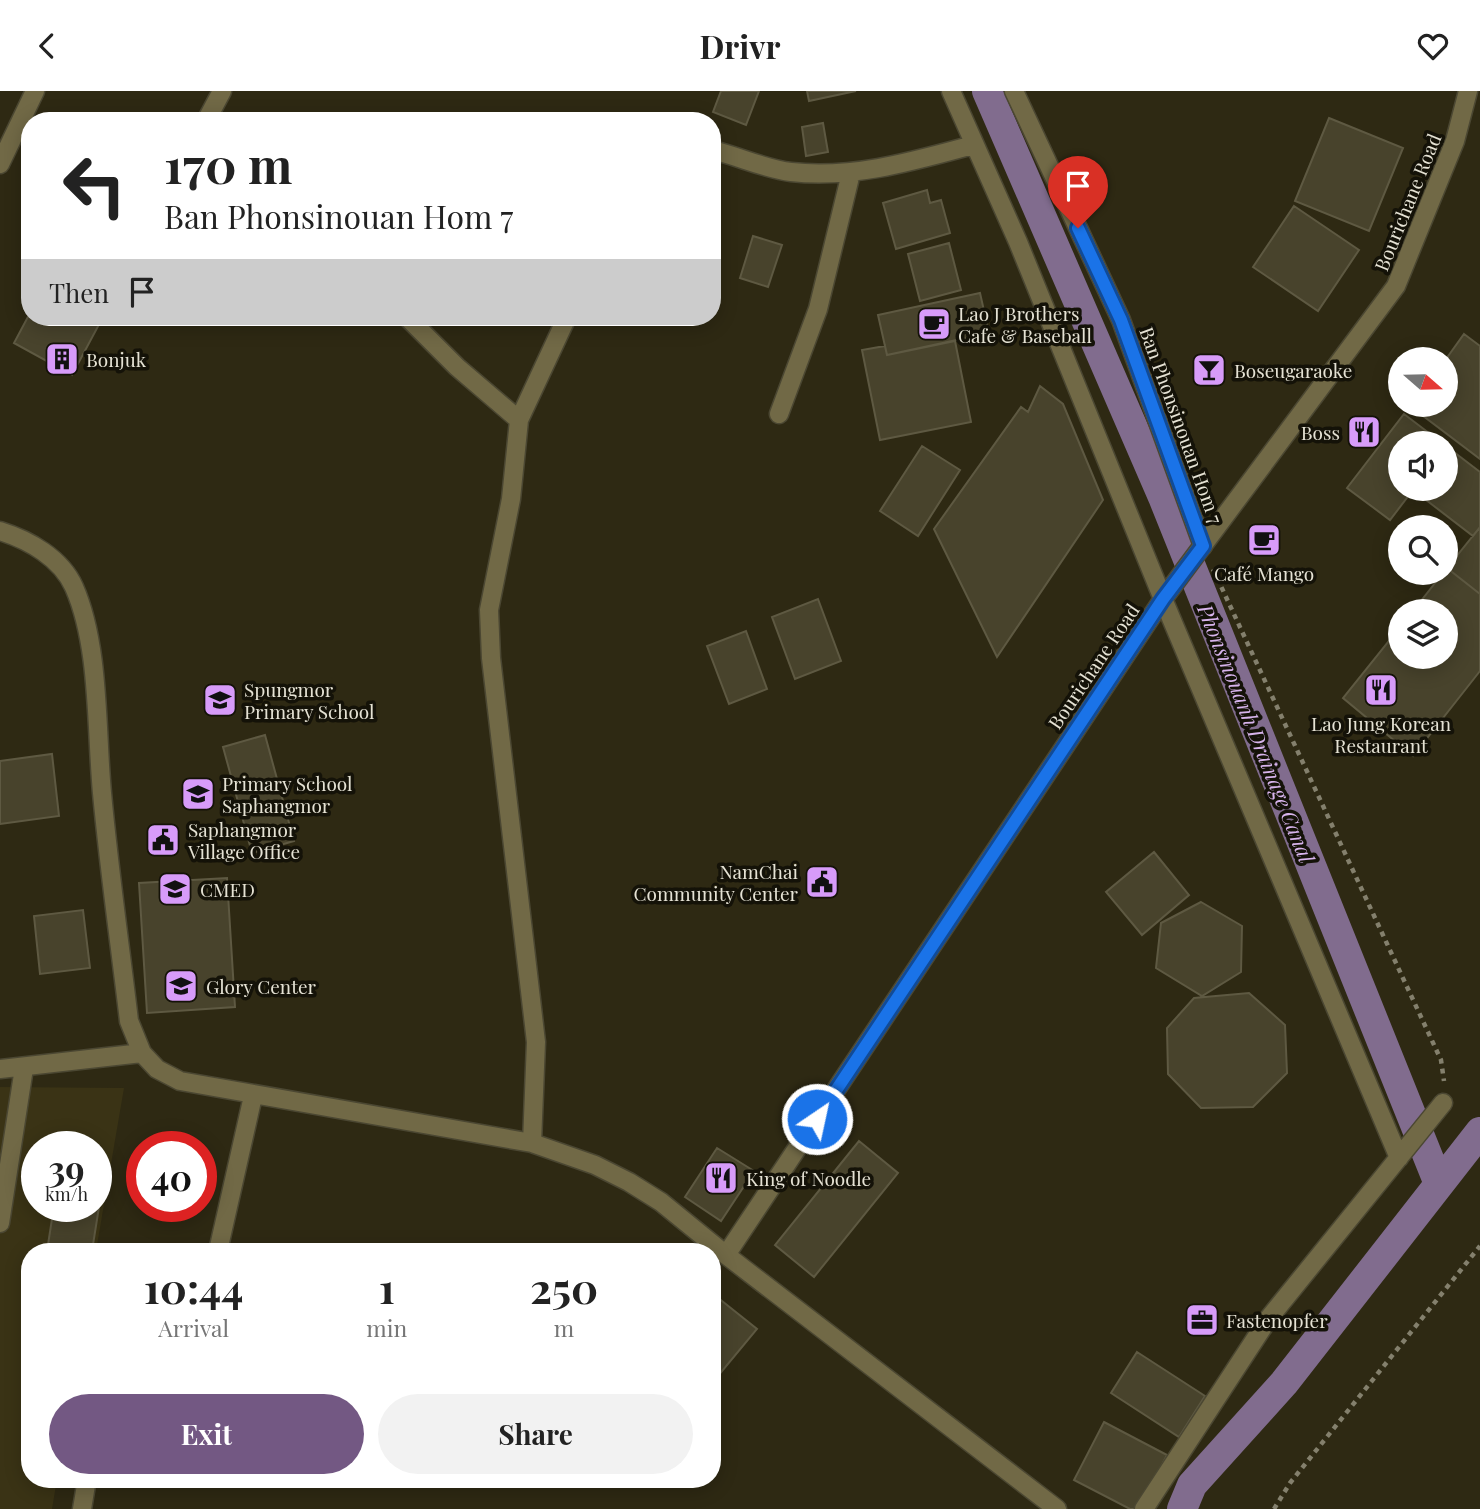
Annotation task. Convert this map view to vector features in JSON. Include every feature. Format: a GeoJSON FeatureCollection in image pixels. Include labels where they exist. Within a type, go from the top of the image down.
{"type":"FeatureCollection","features":[{"type":"Feature","properties":{"kind":"street"},"geometry":{"type":"LineString","coordinates":[[25,112],[35,91]]}},
{"type":"Feature","properties":{"kind":"street"},"geometry":{"type":"LineString","coordinates":[[211,112],[222,91]]}},
{"type":"Feature","properties":{"kind":"street"},"geometry":{"type":"LineString","coordinates":[[951,91],[1017,242],[1163,599],[1399,1158]]}},
{"type":"Feature","properties":{"kind":"street","name":"Ban Phonsinouan Hom 7"},"geometry":{"type":"LineString","coordinates":[[1014,91],[1121,320],[1203,546]]}},
{"type":"Feature","properties":{"kind":"street","name":"Bourichane Road"},"geometry":{"type":"LineString","coordinates":[[726,1255],[1163,599],[1396,286],[1455,141],[1468,91]]}},
{"type":"Feature","properties":{"kind":"street"},"geometry":{"type":"LineString","coordinates":[[0,164],[21,120]]}},
{"type":"Feature","properties":{"kind":"street"},"geometry":{"type":"LineString","coordinates":[[721,153],[789,172],[851,173],[913,162],[973,145]]}},
{"type":"Feature","properties":{"kind":"street"},"geometry":{"type":"LineString","coordinates":[[779,414],[818,309],[851,173]]}},
{"type":"Feature","properties":{"kind":"street"},"geometry":{"type":"LineString","coordinates":[[416,326],[457,367],[519,420]]}},
{"type":"Feature","properties":{"kind":"street"},"geometry":{"type":"LineString","coordinates":[[533,1143],[536,1042],[491,658],[489,610],[511,499],[519,420],[563,326]]}},
{"type":"Feature","properties":{"kind":"street"},"geometry":{"type":"LineString","coordinates":[[0,531],[16,536],[50,555],[73,585],[89,631],[102,796],[129,1021],[142,1053],[157,1069],[180,1081],[253,1096],[533,1143],[595,1165],[629,1182],[662,1202],[712,1243]]}},
{"type":"Feature","properties":{"kind":"street"},"geometry":{"type":"LineString","coordinates":[[0,1069],[142,1053]]}},
{"type":"Feature","properties":{"kind":"street"},"geometry":{"type":"LineString","coordinates":[[0,1223],[24,1068]]}},
{"type":"Feature","properties":{"kind":"street"},"geometry":{"type":"LineString","coordinates":[[220,1243],[253,1096]]}},
{"type":"Feature","properties":{"kind":"street"},"geometry":{"type":"LineString","coordinates":[[1144,1509],[1269,1318],[1443,1103]]}},
{"type":"Feature","properties":{"kind":"street"},"geometry":{"type":"LineString","coordinates":[[721,1251],[1057,1509]]}},
{"type":"Feature","properties":{"kind":"street"},"geometry":{"type":"LineString","coordinates":[[82,1509],[86,1488]]}},
{"type":"Feature","properties":{"kind":"path"},"geometry":{"type":"LineString","coordinates":[[1203,546],[1441,1060],[1445,1084],[1443,1103]]}},
{"type":"Feature","properties":{"kind":"path"},"geometry":{"type":"LineString","coordinates":[[1274,1509],[1290,1483],[1480,1246]]}},
{"type":"Feature","properties":{"kind":"shaded area"},"geometry":{"type":"Polygon","coordinates":[[[0,1087],[124,1088],[112,1158],[112,1131],[21,1131],[21,1222],[101,1222],[97,1243],[21,1243],[21,1488],[56,1488],[52,1509],[0,1509],[0,1087]]]}},
{"type":"Feature","properties":{"kind":"building"},"geometry":{"type":"Polygon","coordinates":[[[721,91],[759,91],[746,125],[721,115],[721,112],[713,112],[721,91]]]}},
{"type":"Feature","properties":{"kind":"building"},"geometry":{"type":"Polygon","coordinates":[[[807,91],[856,91],[809,101],[807,91]]]}},
{"type":"Feature","properties":{"kind":"building"},"geometry":{"type":"Polygon","coordinates":[[[1329,118],[1403,148],[1369,231],[1295,201],[1329,118]]]}},
{"type":"Feature","properties":{"kind":"building"},"geometry":{"type":"Polygon","coordinates":[[[823,123],[828,152],[806,156],[802,127],[823,123]]]}},
{"type":"Feature","properties":{"kind":"building"},"geometry":{"type":"Polygon","coordinates":[[[927,190],[930,203],[941,200],[950,233],[896,249],[883,203],[927,190]]]}},
{"type":"Feature","properties":{"kind":"building"},"geometry":{"type":"Polygon","coordinates":[[[1294,206],[1359,250],[1318,311],[1253,267],[1294,206]]]}},
{"type":"Feature","properties":{"kind":"building"},"geometry":{"type":"Polygon","coordinates":[[[753,236],[782,245],[768,287],[740,278],[753,236]]]}},
{"type":"Feature","properties":{"kind":"building"},"geometry":{"type":"Polygon","coordinates":[[[949,243],[961,290],[920,301],[908,254],[949,243]]]}},
{"type":"Feature","properties":{"kind":"building","name":"Lao J Brothers Cafe & Baseball"},"geometry":{"type":"Polygon","coordinates":[[[980,293],[989,333],[887,355],[878,315],[980,293]]]}},
{"type":"Feature","properties":{"kind":"building","name":"Bonjuk"},"geometry":{"type":"Polygon","coordinates":[[[23,326],[98,326],[72,375],[14,343],[23,326]]]}},
{"type":"Feature","properties":{"kind":"building"},"geometry":{"type":"Polygon","coordinates":[[[1464,334],[1480,346],[1480,459],[1458,442],[1458,431],[1443,431],[1425,417],[1458,417],[1458,347],[1455,347],[1464,334]]]}},
{"type":"Feature","properties":{"kind":"building"},"geometry":{"type":"Polygon","coordinates":[[[955,341],[971,422],[880,440],[862,350],[885,346],[887,355],[955,341]]]}},
{"type":"Feature","properties":{"kind":"building"},"geometry":{"type":"Polygon","coordinates":[[[1040,386],[1063,404],[1103,500],[997,657],[934,529],[1021,407],[1028,412],[1040,386]]]}},
{"type":"Feature","properties":{"kind":"building"},"geometry":{"type":"Polygon","coordinates":[[[1402,417],[1408,417],[1426,431],[1391,431],[1402,417]]]}},
{"type":"Feature","properties":{"kind":"building"},"geometry":{"type":"Polygon","coordinates":[[[1388,435],[1388,501],[1405,501],[1394,515],[1388,515],[1388,519],[1347,488],[1388,435]]]}},
{"type":"Feature","properties":{"kind":"building"},"geometry":{"type":"Polygon","coordinates":[[[922,446],[960,470],[918,536],[880,511],[922,446]]]}},
{"type":"Feature","properties":{"kind":"building"},"geometry":{"type":"Polygon","coordinates":[[[1458,455],[1480,472],[1480,527],[1473,536],[1458,524],[1458,515],[1446,515],[1427,501],[1458,501],[1458,455]]]}},
{"type":"Feature","properties":{"kind":"building"},"geometry":{"type":"Polygon","coordinates":[[[1480,527],[1480,594],[1458,577],[1458,554],[1480,527]]]}},
{"type":"Feature","properties":{"kind":"building"},"geometry":{"type":"Polygon","coordinates":[[[1458,577],[1480,594],[1480,671],[1413,756],[1343,698],[1388,642],[1388,669],[1458,669],[1458,599],[1422,599],[1434,585],[1458,585],[1458,577]]]}},
{"type":"Feature","properties":{"kind":"building"},"geometry":{"type":"Polygon","coordinates":[[[818,599],[841,661],[795,679],[772,617],[818,599]]]}},
{"type":"Feature","properties":{"kind":"building"},"geometry":{"type":"Polygon","coordinates":[[[746,631],[767,689],[729,704],[707,646],[746,631]]]}},
{"type":"Feature","properties":{"kind":"building"},"geometry":{"type":"Polygon","coordinates":[[[265,735],[294,841],[252,853],[223,747],[265,735]]]}},
{"type":"Feature","properties":{"kind":"building"},"geometry":{"type":"Polygon","coordinates":[[[52,754],[59,816],[0,824],[0,761],[52,754]]]}},
{"type":"Feature","properties":{"kind":"building"},"geometry":{"type":"Polygon","coordinates":[[[1154,852],[1189,895],[1142,935],[1106,892],[1154,852]]]}},
{"type":"Feature","properties":{"kind":"building"},"geometry":{"type":"Polygon","coordinates":[[[227,878],[235,1007],[147,1013],[139,883],[227,878]]]}},
{"type":"Feature","properties":{"kind":"building"},"geometry":{"type":"Polygon","coordinates":[[[1201,902],[1242,926],[1241,972],[1202,996],[1156,968],[1161,923],[1201,902]]]}},
{"type":"Feature","properties":{"kind":"building"},"geometry":{"type":"Polygon","coordinates":[[[83,910],[90,968],[40,974],[34,916],[83,910]]]}},
{"type":"Feature","properties":{"kind":"building"},"geometry":{"type":"Polygon","coordinates":[[[1249,993],[1285,1025],[1287,1073],[1253,1107],[1201,1108],[1168,1074],[1167,1028],[1194,998],[1249,993]]]}},
{"type":"Feature","properties":{"kind":"building"},"geometry":{"type":"Polygon","coordinates":[[[859,1141],[898,1173],[814,1277],[775,1245],[859,1141]]]}},
{"type":"Feature","properties":{"kind":"building"},"geometry":{"type":"Polygon","coordinates":[[[717,1148],[754,1171],[721,1221],[685,1197],[717,1148]]]}},
{"type":"Feature","properties":{"kind":"building"},"geometry":{"type":"Polygon","coordinates":[[[52,1222],[97,1222],[93,1243],[48,1243],[52,1222]]]}},
{"type":"Feature","properties":{"kind":"building"},"geometry":{"type":"Polygon","coordinates":[[[721,1300],[757,1329],[721,1372],[721,1300]]]}},
{"type":"Feature","properties":{"kind":"building"},"geometry":{"type":"Polygon","coordinates":[[[1137,1352],[1205,1396],[1179,1437],[1111,1393],[1137,1352]]]}},
{"type":"Feature","properties":{"kind":"building"},"geometry":{"type":"Polygon","coordinates":[[[1104,1422],[1167,1455],[1139,1509],[1130,1509],[1074,1480],[1104,1422]]]}},
{"type":"Feature","properties":{"kind":"waterway","name":"Phonsinouanh Drainage Canal"},"geometry":{"type":"LineString","coordinates":[[987,91],[1163,497],[1439,1184]]}},
{"type":"Feature","properties":{"kind":"waterway"},"geometry":{"type":"LineString","coordinates":[[1182,1509],[1192,1485],[1284,1383],[1480,1132]]}},
{"type":"Feature","properties":{"kind":"place","name":"Lao J Brothers Cafe & Baseball"},"geometry":{"type":"Point","coordinates":[934,324]}},
{"type":"Feature","properties":{"kind":"place","name":"Bonjuk"},"geometry":{"type":"Point","coordinates":[62,359]}},
{"type":"Feature","properties":{"kind":"place","name":"Boseugaraoke"},"geometry":{"type":"Point","coordinates":[1209,370]}},
{"type":"Feature","properties":{"kind":"place","name":"Boss"},"geometry":{"type":"Point","coordinates":[1364,432]}},
{"type":"Feature","properties":{"kind":"place","name":"Café Mango"},"geometry":{"type":"Point","coordinates":[1264,540]}},
{"type":"Feature","properties":{"kind":"place","name":"Lao Jung Korean Restaurant"},"geometry":{"type":"Point","coordinates":[1381,690]}},
{"type":"Feature","properties":{"kind":"place","name":"Spungmor Primary School"},"geometry":{"type":"Point","coordinates":[220,700]}},
{"type":"Feature","properties":{"kind":"place","name":"Primary School Saphangmor"},"geometry":{"type":"Point","coordinates":[198,794]}},
{"type":"Feature","properties":{"kind":"place","name":"Saphangmor Village Office"},"geometry":{"type":"Point","coordinates":[163,840]}},
{"type":"Feature","properties":{"kind":"place","name":"NamChai Community Center"},"geometry":{"type":"Point","coordinates":[822,882]}},
{"type":"Feature","properties":{"kind":"place","name":"CMED"},"geometry":{"type":"Point","coordinates":[175,889]}},
{"type":"Feature","properties":{"kind":"place","name":"Glory Center"},"geometry":{"type":"Point","coordinates":[181,986]}},
{"type":"Feature","properties":{"kind":"place","name":"King of Noodle"},"geometry":{"type":"Point","coordinates":[721,1178]}},
{"type":"Feature","properties":{"kind":"place","name":"Fastenopfer"},"geometry":{"type":"Point","coordinates":[1202,1320]}},
{"type":"Feature","properties":{"kind":"route"},"geometry":{"type":"LineString","coordinates":[[817,1119],[1163,599],[1203,546],[1121,320],[1078,228]]}}]}
